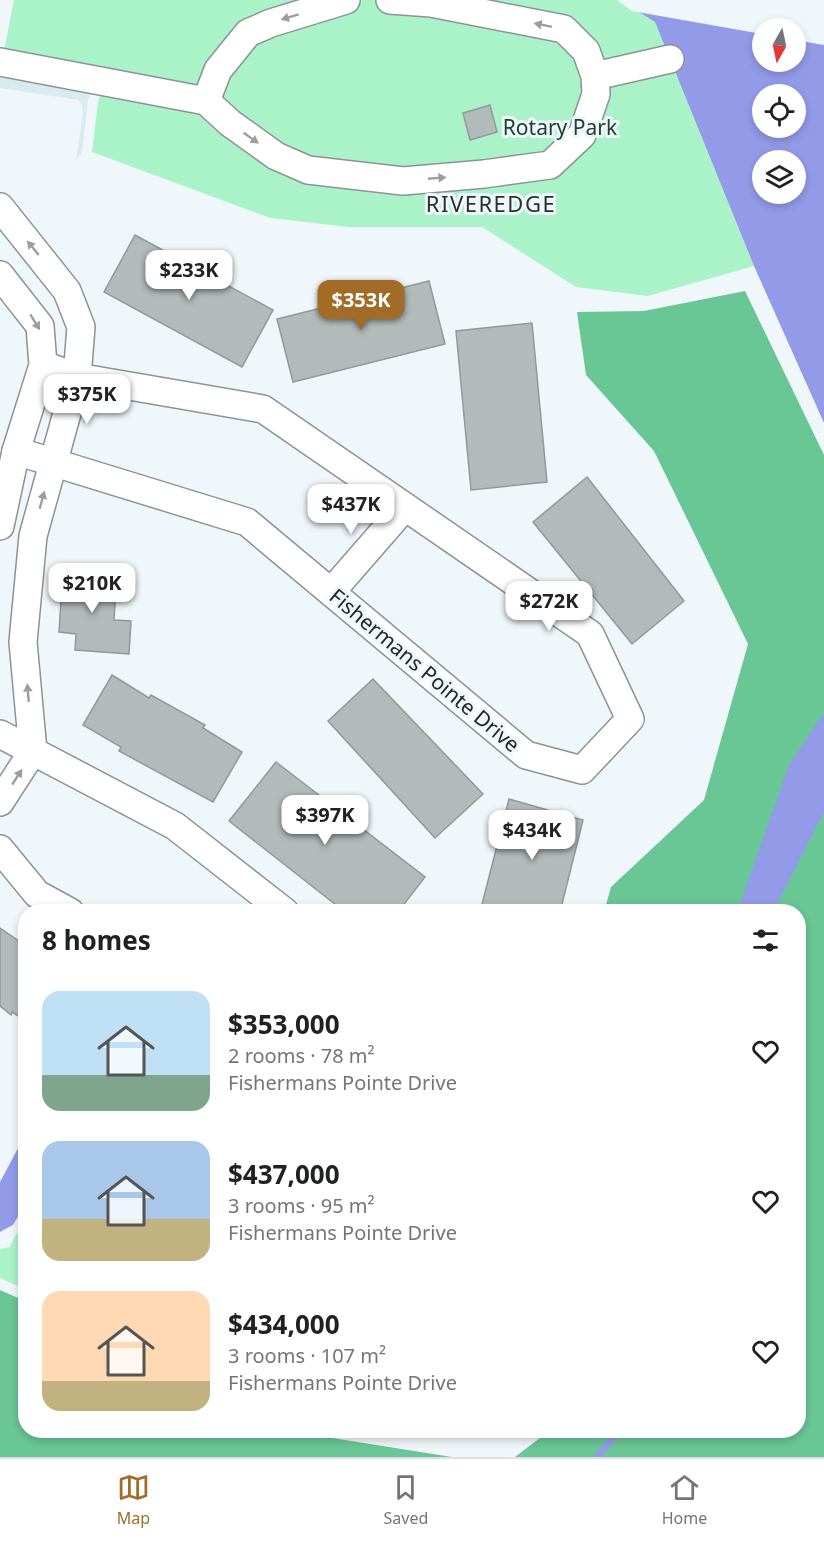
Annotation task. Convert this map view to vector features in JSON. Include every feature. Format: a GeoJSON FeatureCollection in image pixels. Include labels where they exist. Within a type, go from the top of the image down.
{"type":"FeatureCollection","features":[{"type":"Feature","properties":{"kind":"street"},"geometry":{"type":"LineString","coordinates":[[206,101],[218,70],[248,33],[271,23],[346,0]]}},
{"type":"Feature","properties":{"kind":"street"},"geometry":{"type":"LineString","coordinates":[[0,62],[206,101],[230,123],[276,156],[308,170],[403,181],[484,174],[550,165],[582,135],[596,94],[595,76],[586,51],[564,29],[431,3],[390,0]]}},
{"type":"Feature","properties":{"kind":"street"},"geometry":{"type":"LineString","coordinates":[[595,76],[670,59]]}},
{"type":"Feature","properties":{"kind":"street"},"geometry":{"type":"LineString","coordinates":[[0,207],[67,291],[81,327],[77,377],[33,536],[11,642],[33,751],[0,802]]}},
{"type":"Feature","properties":{"kind":"street"},"geometry":{"type":"LineString","coordinates":[[0,275],[40,326],[43,365],[16,451],[0,526]]}},
{"type":"Feature","properties":{"kind":"street","name":"Fishermans Pointe Drive"},"geometry":{"type":"LineString","coordinates":[[16,451],[247,522],[526,755],[582,770],[630,719],[590,634],[263,409],[77,377],[43,365]]}},
{"type":"Feature","properties":{"kind":"street"},"geometry":{"type":"LineString","coordinates":[[332,592],[405,507]]}},
{"type":"Feature","properties":{"kind":"street"},"geometry":{"type":"LineString","coordinates":[[0,734],[175,826],[275,904]]}},
{"type":"Feature","properties":{"kind":"street"},"geometry":{"type":"LineString","coordinates":[[0,849],[38,894],[56,904]]}},
{"type":"Feature","properties":{"kind":"shaded area"},"geometry":{"type":"Polygon","coordinates":[[[0,61],[93,87],[88,101],[82,153],[76,160],[82,105],[78,100],[0,88],[0,61]]]}},
{"type":"Feature","properties":{"kind":"green space","name":"Rotary Park"},"geometry":{"type":"Polygon","coordinates":[[[14,0],[620,0],[655,22],[754,266],[648,296],[576,287],[482,227],[348,227],[270,218],[92,152],[98,102],[106,78],[4,51],[14,0]]]}},
{"type":"Feature","properties":{"kind":"green space"},"geometry":{"type":"Polygon","coordinates":[[[745,291],[824,455],[824,1457],[515,1457],[540,1438],[806,1438],[806,904],[606,904],[611,887],[704,800],[748,644],[654,451],[586,375],[577,312],[644,311],[745,291]]]}},
{"type":"Feature","properties":{"kind":"green space"},"geometry":{"type":"Polygon","coordinates":[[[18,1232],[18,1286],[0,1278],[0,1249],[10,1247],[18,1232]]]}},
{"type":"Feature","properties":{"kind":"green space"},"geometry":{"type":"Polygon","coordinates":[[[0,1290],[18,1298],[18,1438],[332,1438],[452,1457],[0,1457],[0,1290]]]}},
{"type":"Feature","properties":{"kind":"water"},"geometry":{"type":"Polygon","coordinates":[[[620,0],[824,0],[824,423],[754,266],[655,22],[620,0]]]}},
{"type":"Feature","properties":{"kind":"water"},"geometry":{"type":"Polygon","coordinates":[[[824,712],[824,812],[777,904],[740,904],[789,765],[824,712]]]}},
{"type":"Feature","properties":{"kind":"water"},"geometry":{"type":"Polygon","coordinates":[[[18,1148],[18,1217],[13,1225],[0,1232],[0,1182],[18,1148]]]}},
{"type":"Feature","properties":{"kind":"pier"},"geometry":{"type":"Polygon","coordinates":[[[617,0],[824,0],[824,45],[806,42],[806,18],[752,18],[752,32],[632,11],[617,0]]]}},
{"type":"Feature","properties":{"kind":"building"},"geometry":{"type":"Polygon","coordinates":[[[490,105],[497,132],[470,140],[463,113],[490,105]]]}},
{"type":"Feature","properties":{"kind":"building"},"geometry":{"type":"Polygon","coordinates":[[[135,235],[273,310],[242,367],[104,292],[135,235]]]}},
{"type":"Feature","properties":{"kind":"building"},"geometry":{"type":"Polygon","coordinates":[[[429,281],[445,344],[293,382],[277,319],[429,281]]]}},
{"type":"Feature","properties":{"kind":"building"},"geometry":{"type":"Polygon","coordinates":[[[532,323],[547,482],[471,490],[456,331],[532,323]]]}},
{"type":"Feature","properties":{"kind":"building"},"geometry":{"type":"Polygon","coordinates":[[[587,477],[684,601],[632,644],[533,522],[587,477]]]}},
{"type":"Feature","properties":{"kind":"building"},"geometry":{"type":"Polygon","coordinates":[[[63,568],[99,571],[98,586],[116,588],[114,620],[131,621],[129,654],[75,650],[76,634],[59,632],[63,568]]]}},
{"type":"Feature","properties":{"kind":"building"},"geometry":{"type":"Polygon","coordinates":[[[112,675],[149,698],[151,695],[205,725],[203,728],[242,752],[213,802],[119,751],[121,747],[83,725],[112,675]]]}},
{"type":"Feature","properties":{"kind":"building"},"geometry":{"type":"Polygon","coordinates":[[[373,679],[483,794],[435,838],[328,721],[373,679]]]}},
{"type":"Feature","properties":{"kind":"building"},"geometry":{"type":"Polygon","coordinates":[[[276,762],[425,877],[404,904],[335,904],[229,821],[276,762]]]}},
{"type":"Feature","properties":{"kind":"building"},"geometry":{"type":"Polygon","coordinates":[[[509,799],[583,820],[562,904],[482,904],[509,799]]]}},
{"type":"Feature","properties":{"kind":"building"},"geometry":{"type":"Polygon","coordinates":[[[0,928],[18,940],[18,1016],[12,1012],[11,1015],[0,1006],[0,928]]]}},
{"type":"Feature","properties":{"kind":"waterway"},"geometry":{"type":"LineString","coordinates":[[597,1457],[613,1438]]}},
{"type":"Feature","properties":{"kind":"district","name":"RIVEREDGE"},"geometry":{"type":"Point","coordinates":[491,203]}}]}
